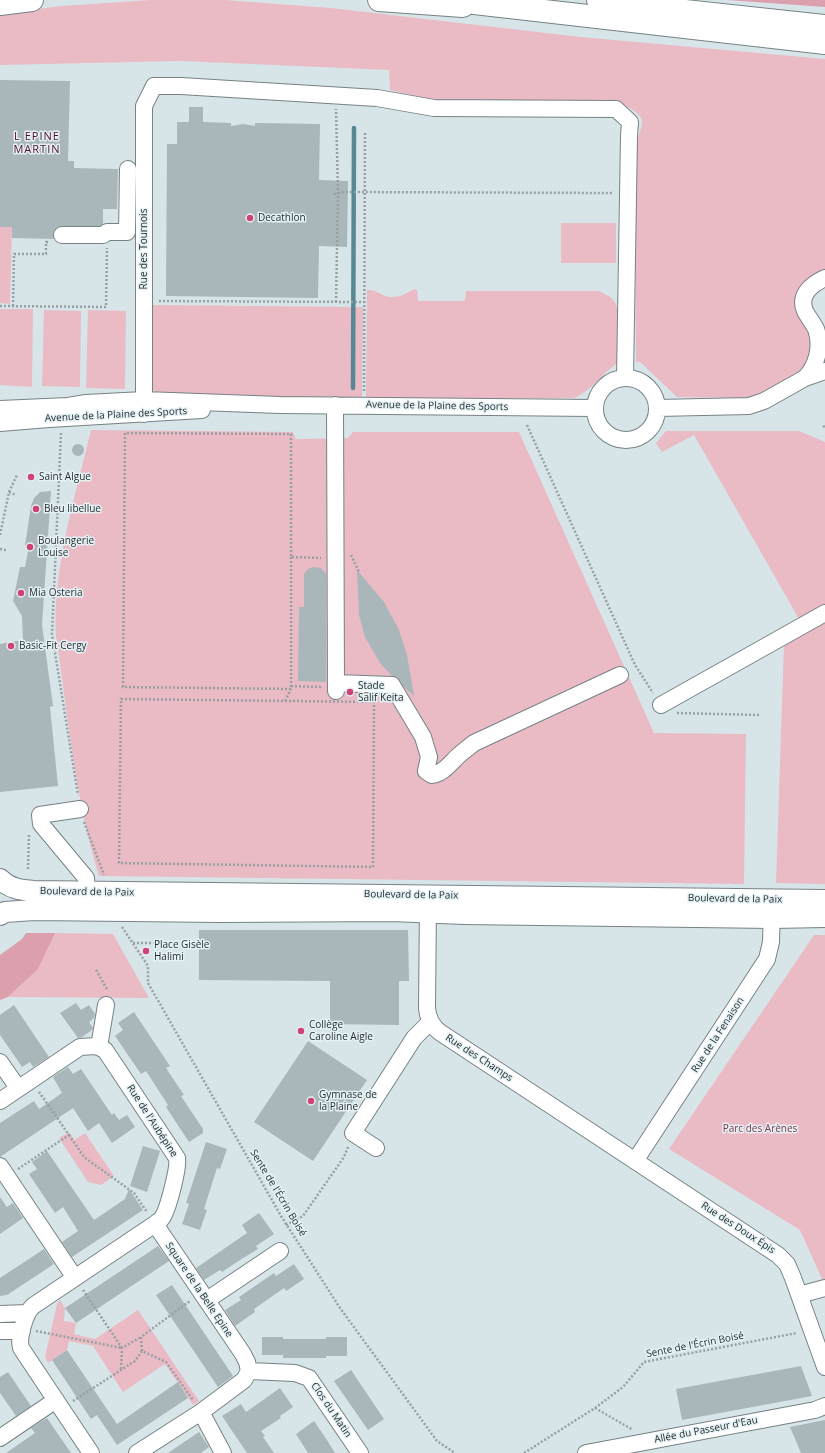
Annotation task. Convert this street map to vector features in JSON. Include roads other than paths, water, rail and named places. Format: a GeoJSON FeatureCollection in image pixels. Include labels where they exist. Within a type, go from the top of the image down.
{"type":"FeatureCollection","features":[{"type":"Feature","properties":{"kind":"highway"},"geometry":{"type":"LineString","coordinates":[[0,4],[32,0]]}},
{"type":"Feature","properties":{"kind":"highway"},"geometry":{"type":"LineString","coordinates":[[379,0],[572,7],[634,7],[825,26]]}},
{"type":"Feature","properties":{"kind":"highway"},"geometry":{"type":"LineString","coordinates":[[448,0],[572,7],[825,44]]}},
{"type":"Feature","properties":{"kind":"highway"},"geometry":{"type":"LineString","coordinates":[[598,0],[634,7]]}},
{"type":"Feature","properties":{"kind":"main road","name":"Boulevard de la Paix"},"geometry":{"type":"LineString","coordinates":[[0,879],[6,885],[18,890],[87,891],[428,905],[772,909],[825,917]]}},
{"type":"Feature","properties":{"kind":"main road","name":"Boulevard de la Paix"},"geometry":{"type":"LineString","coordinates":[[772,909],[825,900]]}},
{"type":"Feature","properties":{"kind":"main road","name":"Boulevard de la Paix"},"geometry":{"type":"LineString","coordinates":[[0,915],[6,912],[34,910],[221,912],[392,911],[428,905]]}},
{"type":"Feature","properties":{"kind":"street","name":"Rue des Tournois"},"geometry":{"type":"LineString","coordinates":[[144,407],[136,206],[144,106],[154,86],[181,86],[377,98],[434,108],[616,109],[630,122],[625,378]]}},
{"type":"Feature","properties":{"kind":"street"},"geometry":{"type":"LineString","coordinates":[[62,235],[103,235],[107,232],[127,232],[136,206],[128,169]]}},
{"type":"Feature","properties":{"kind":"street"},"geometry":{"type":"LineString","coordinates":[[805,378],[813,368],[818,348],[816,329],[804,310],[804,299],[808,290],[812,286],[825,278]]}},
{"type":"Feature","properties":{"kind":"street"},"geometry":{"type":"LineString","coordinates":[[657,408],[749,406],[764,401],[805,378],[825,371]]}},
{"type":"Feature","properties":{"kind":"street"},"geometry":{"type":"LineString","coordinates":[[625,378],[634,379],[643,383],[650,389],[655,398],[657,408],[656,415],[650,428],[645,433],[629,440],[618,439],[609,435],[601,428],[596,419],[594,408],[598,395],[607,384],[615,379],[625,378]]}},
{"type":"Feature","properties":{"kind":"street","name":"Avenue de la Plaine des Sports"},"geometry":{"type":"LineString","coordinates":[[0,409],[68,406],[86,403],[144,407],[336,405],[594,408]]}},
{"type":"Feature","properties":{"kind":"street"},"geometry":{"type":"LineString","coordinates":[[336,405],[336,687],[392,685],[423,737],[429,757],[426,771],[432,775],[445,770],[458,756],[474,743],[620,675]]}},
{"type":"Feature","properties":{"kind":"street","name":"Avenue de la Plaine des Sports"},"geometry":{"type":"LineString","coordinates":[[0,423],[48,419],[144,407]]}},
{"type":"Feature","properties":{"kind":"street"},"geometry":{"type":"LineString","coordinates":[[661,705],[825,613]]}},
{"type":"Feature","properties":{"kind":"street"},"geometry":{"type":"LineString","coordinates":[[80,809],[40,815],[41,824],[86,878],[87,891]]}},
{"type":"Feature","properties":{"kind":"street"},"geometry":{"type":"LineString","coordinates":[[376,1148],[352,1133],[414,1038],[430,1022],[427,1008],[428,905]]}},
{"type":"Feature","properties":{"kind":"street","name":"Rue de la Fenaison"},"geometry":{"type":"LineString","coordinates":[[635,1161],[767,959],[771,942],[772,909]]}},
{"type":"Feature","properties":{"kind":"street"},"geometry":{"type":"LineString","coordinates":[[0,1101],[80,1047],[92,1045],[99,1047],[106,1006]]}},
{"type":"Feature","properties":{"kind":"street","name":"Rue des Champs"},"geometry":{"type":"LineString","coordinates":[[430,1022],[441,1033],[635,1161]]}},
{"type":"Feature","properties":{"kind":"street","name":"Rue de l'Aubépine"},"geometry":{"type":"LineString","coordinates":[[99,1047],[105,1050],[177,1158],[177,1172],[167,1207],[162,1218],[155,1224]]}},
{"type":"Feature","properties":{"kind":"street"},"geometry":{"type":"LineString","coordinates":[[0,1062],[25,1084]]}},
{"type":"Feature","properties":{"kind":"street","name":"Rue des Doux Épis"},"geometry":{"type":"LineString","coordinates":[[635,1161],[783,1259],[790,1271],[825,1367]]}},
{"type":"Feature","properties":{"kind":"street"},"geometry":{"type":"LineString","coordinates":[[2,1175],[75,1278]]}},
{"type":"Feature","properties":{"kind":"street"},"geometry":{"type":"LineString","coordinates":[[91,1453],[21,1348],[20,1344],[24,1324],[33,1306],[155,1224]]}},
{"type":"Feature","properties":{"kind":"street","name":"Square de la Belle Epine"},"geometry":{"type":"LineString","coordinates":[[155,1224],[243,1354],[249,1371]]}},
{"type":"Feature","properties":{"kind":"street"},"geometry":{"type":"LineString","coordinates":[[204,1297],[280,1251]]}},
{"type":"Feature","properties":{"kind":"street"},"geometry":{"type":"LineString","coordinates":[[799,1295],[825,1288]]}},
{"type":"Feature","properties":{"kind":"street"},"geometry":{"type":"LineString","coordinates":[[0,1314],[24,1324]]}},
{"type":"Feature","properties":{"kind":"street"},"geometry":{"type":"LineString","coordinates":[[0,1331],[24,1324]]}},
{"type":"Feature","properties":{"kind":"street"},"geometry":{"type":"LineString","coordinates":[[137,1453],[200,1412],[244,1380],[249,1371]]}},
{"type":"Feature","properties":{"kind":"street","name":"Clos du Matin"},"geometry":{"type":"LineString","coordinates":[[249,1371],[295,1373],[309,1378],[360,1453]]}},
{"type":"Feature","properties":{"kind":"street"},"geometry":{"type":"LineString","coordinates":[[0,1438],[58,1404]]}},
{"type":"Feature","properties":{"kind":"street","name":"Allée du Passeur d'Eau"},"geometry":{"type":"LineString","coordinates":[[586,1453],[815,1410],[825,1406]]}},
{"type":"Feature","properties":{"kind":"street"},"geometry":{"type":"LineString","coordinates":[[200,1412],[223,1453]]}},
{"type":"Feature","properties":{"kind":"waterway"},"geometry":{"type":"LineString","coordinates":[[353,388],[354,128]]}},
{"type":"Feature","properties":{"kind":"place","name":"Decathlon"},"geometry":{"type":"Point","coordinates":[250,218]}},
{"type":"Feature","properties":{"kind":"place","name":"Saint Algue"},"geometry":{"type":"Point","coordinates":[31,477]}},
{"type":"Feature","properties":{"kind":"place","name":"Bleu libellue"},"geometry":{"type":"Point","coordinates":[36,509]}},
{"type":"Feature","properties":{"kind":"place","name":"Boulangerie Louise"},"geometry":{"type":"Point","coordinates":[30,547]}},
{"type":"Feature","properties":{"kind":"place","name":"Mia Osteria"},"geometry":{"type":"Point","coordinates":[21,593]}},
{"type":"Feature","properties":{"kind":"place","name":"Basic-Fit Cergy"},"geometry":{"type":"Point","coordinates":[11,646]}},
{"type":"Feature","properties":{"kind":"place","name":"Stade Salif Keita"},"geometry":{"type":"Point","coordinates":[350,692]}},
{"type":"Feature","properties":{"kind":"place","name":"Place Gisèle Halimi"},"geometry":{"type":"Point","coordinates":[146,951]}},
{"type":"Feature","properties":{"kind":"place","name":"Collège Caroline Aigle"},"geometry":{"type":"Point","coordinates":[301,1031]}},
{"type":"Feature","properties":{"kind":"place","name":"Gymnase de la Plaine"},"geometry":{"type":"Point","coordinates":[311,1101]}},
{"type":"Feature","properties":{"kind":"district","name":"L EPINE MARTIN"},"geometry":{"type":"Point","coordinates":[37,143]}},
{"type":"Feature","properties":{"kind":"park label","name":"Parc des Arènes"},"geometry":{"type":"Point","coordinates":[760,1129]}}]}
